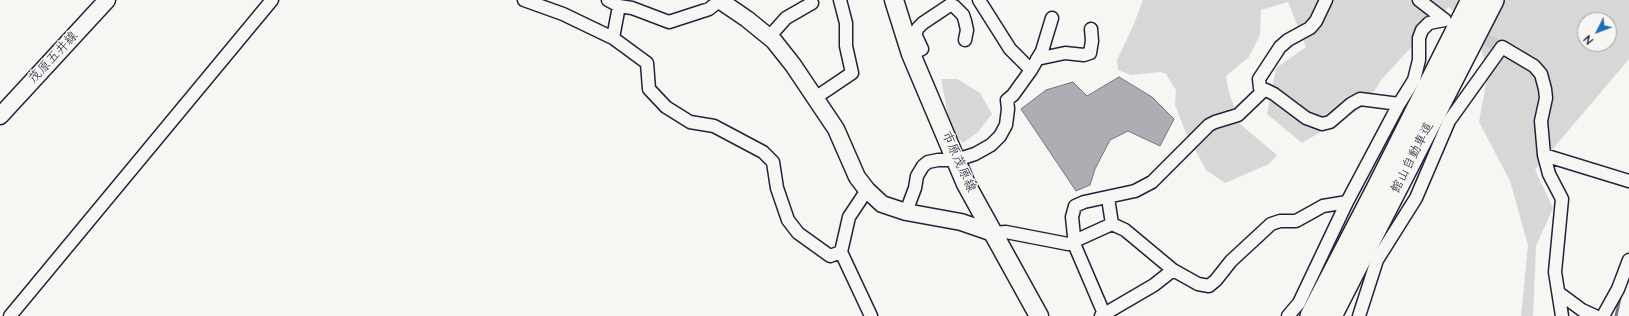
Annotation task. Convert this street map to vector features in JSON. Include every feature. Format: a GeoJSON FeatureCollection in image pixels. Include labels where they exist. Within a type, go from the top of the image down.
{"type":"FeatureCollection","features":[{"type":"Feature","properties":{"kind":"highway","name":"館山自動車道"},"geometry":{"type":"LineString","coordinates":[[1311,316],[1472,0]]}},
{"type":"Feature","properties":{"kind":"highway","name":"館山自動車道"},"geometry":{"type":"LineString","coordinates":[[1331,316],[1493,0]]}},
{"type":"Feature","properties":{"kind":"main road","name":"市原茂原線"},"geometry":{"type":"LineString","coordinates":[[894,0],[911,54],[966,184],[1039,316]]}},
{"type":"Feature","properties":{"kind":"street","name":"茂原五井線"},"geometry":{"type":"LineString","coordinates":[[0,116],[107,0]]}},
{"type":"Feature","properties":{"kind":"street"},"geometry":{"type":"LineString","coordinates":[[10,316],[272,0]]}},
{"type":"Feature","properties":{"kind":"street"},"geometry":{"type":"LineString","coordinates":[[524,0],[563,14],[613,38],[646,63],[649,89],[666,107],[690,122],[714,126],[763,152],[773,162],[777,188],[788,220],[798,232],[830,256],[841,252]]}},
{"type":"Feature","properties":{"kind":"street"},"geometry":{"type":"LineString","coordinates":[[608,0],[619,6],[632,8],[669,22],[709,9],[719,1],[747,19],[769,37],[793,65],[836,129],[858,177],[867,190],[882,204],[906,212],[961,222],[993,234],[1006,232],[1068,244],[1112,224],[1125,230],[1173,270],[1198,284],[1209,286],[1216,280],[1232,260],[1271,224],[1280,221],[1296,221],[1322,206],[1347,202]]}},
{"type":"Feature","properties":{"kind":"street"},"geometry":{"type":"LineString","coordinates":[[815,98],[852,73],[846,46],[846,23],[840,0]]}},
{"type":"Feature","properties":{"kind":"street"},"geometry":{"type":"LineString","coordinates":[[979,0],[1010,49],[1034,64]]}},
{"type":"Feature","properties":{"kind":"street"},"geometry":{"type":"LineString","coordinates":[[1263,91],[1260,88],[1259,79],[1280,47],[1310,28],[1316,21],[1326,0]]}},
{"type":"Feature","properties":{"kind":"street"},"geometry":{"type":"LineString","coordinates":[[1288,316],[1299,303],[1347,202],[1399,104],[1414,80],[1418,60],[1419,38],[1422,30],[1429,23],[1444,20],[1419,0]]}},
{"type":"Feature","properties":{"kind":"street"},"geometry":{"type":"LineString","coordinates":[[769,37],[786,18],[812,3]]}},
{"type":"Feature","properties":{"kind":"street"},"geometry":{"type":"LineString","coordinates":[[911,54],[922,49],[915,34],[918,28],[950,5],[954,6],[963,15],[967,30],[965,40]]}},
{"type":"Feature","properties":{"kind":"street"},"geometry":{"type":"LineString","coordinates":[[613,38],[619,6]]}},
{"type":"Feature","properties":{"kind":"street"},"geometry":{"type":"LineString","coordinates":[[906,212],[915,188],[917,176],[923,166],[928,162],[938,160],[956,160],[975,154],[991,145],[1000,136],[1006,125],[1008,109],[1006,100],[1013,94],[1034,64],[1052,18]]}},
{"type":"Feature","properties":{"kind":"street"},"geometry":{"type":"LineString","coordinates":[[1034,64],[1065,53],[1084,55],[1090,53],[1092,42],[1091,28]]}},
{"type":"Feature","properties":{"kind":"street"},"geometry":{"type":"LineString","coordinates":[[1359,316],[1377,260],[1416,198],[1449,121],[1502,47],[1529,62],[1541,74],[1546,98],[1541,121],[1544,155],[1549,174],[1562,199],[1555,272],[1562,316]]}},
{"type":"Feature","properties":{"kind":"street"},"geometry":{"type":"LineString","coordinates":[[1173,270],[1154,285],[1103,315],[1075,246],[1072,217],[1075,206],[1084,202],[1135,191],[1152,182],[1209,125],[1238,115],[1263,91],[1266,90],[1274,94],[1306,118],[1322,124],[1330,122],[1351,104],[1360,99],[1399,104]]}},
{"type":"Feature","properties":{"kind":"street"},"geometry":{"type":"LineString","coordinates":[[1544,155],[1629,181]]}},
{"type":"Feature","properties":{"kind":"street"},"geometry":{"type":"LineString","coordinates":[[867,190],[849,217],[841,252],[871,316]]}},
{"type":"Feature","properties":{"kind":"street"},"geometry":{"type":"LineString","coordinates":[[1108,198],[1112,224]]}},
{"type":"Feature","properties":{"kind":"street"},"geometry":{"type":"LineString","coordinates":[[1603,316],[1618,289],[1629,260]]}},
{"type":"Feature","properties":{"kind":"street"},"geometry":{"type":"LineString","coordinates":[[1559,293],[1582,310],[1595,316]]}},
{"type":"Feature","properties":{"kind":"shaded area"},"geometry":{"type":"Polygon","coordinates":[[[1143,0],[1629,0],[1629,59],[1535,170],[1553,208],[1536,246],[1533,316],[1521,316],[1528,245],[1510,181],[1479,122],[1488,72],[1474,25],[1448,7],[1381,80],[1365,106],[1302,143],[1267,114],[1276,68],[1306,47],[1288,2],[1261,10],[1260,35],[1249,57],[1226,76],[1229,92],[1240,124],[1277,155],[1269,164],[1225,183],[1206,170],[1186,133],[1175,105],[1176,90],[1166,74],[1161,72],[1131,75],[1118,70],[1117,60],[1134,24],[1143,0]]]}},
{"type":"Feature","properties":{"kind":"shaded area"},"geometry":{"type":"Polygon","coordinates":[[[1119,77],[1152,97],[1174,119],[1160,146],[1128,131],[1110,140],[1095,169],[1090,185],[1076,191],[1021,109],[1046,90],[1073,82],[1087,96],[1119,77]]]}},
{"type":"Feature","properties":{"kind":"shaded area"},"geometry":{"type":"Polygon","coordinates":[[[941,79],[957,79],[980,93],[992,114],[978,132],[963,143],[951,130],[941,79]]]}},
{"type":"Feature","properties":{"kind":"waterway"},"geometry":{"type":"LineString","coordinates":[[1616,316],[1621,294]]}},
{"type":"Feature","properties":{"kind":"tunnel"},"geometry":{"type":"LineString","coordinates":[[1470,32],[1502,47]]}}]}
